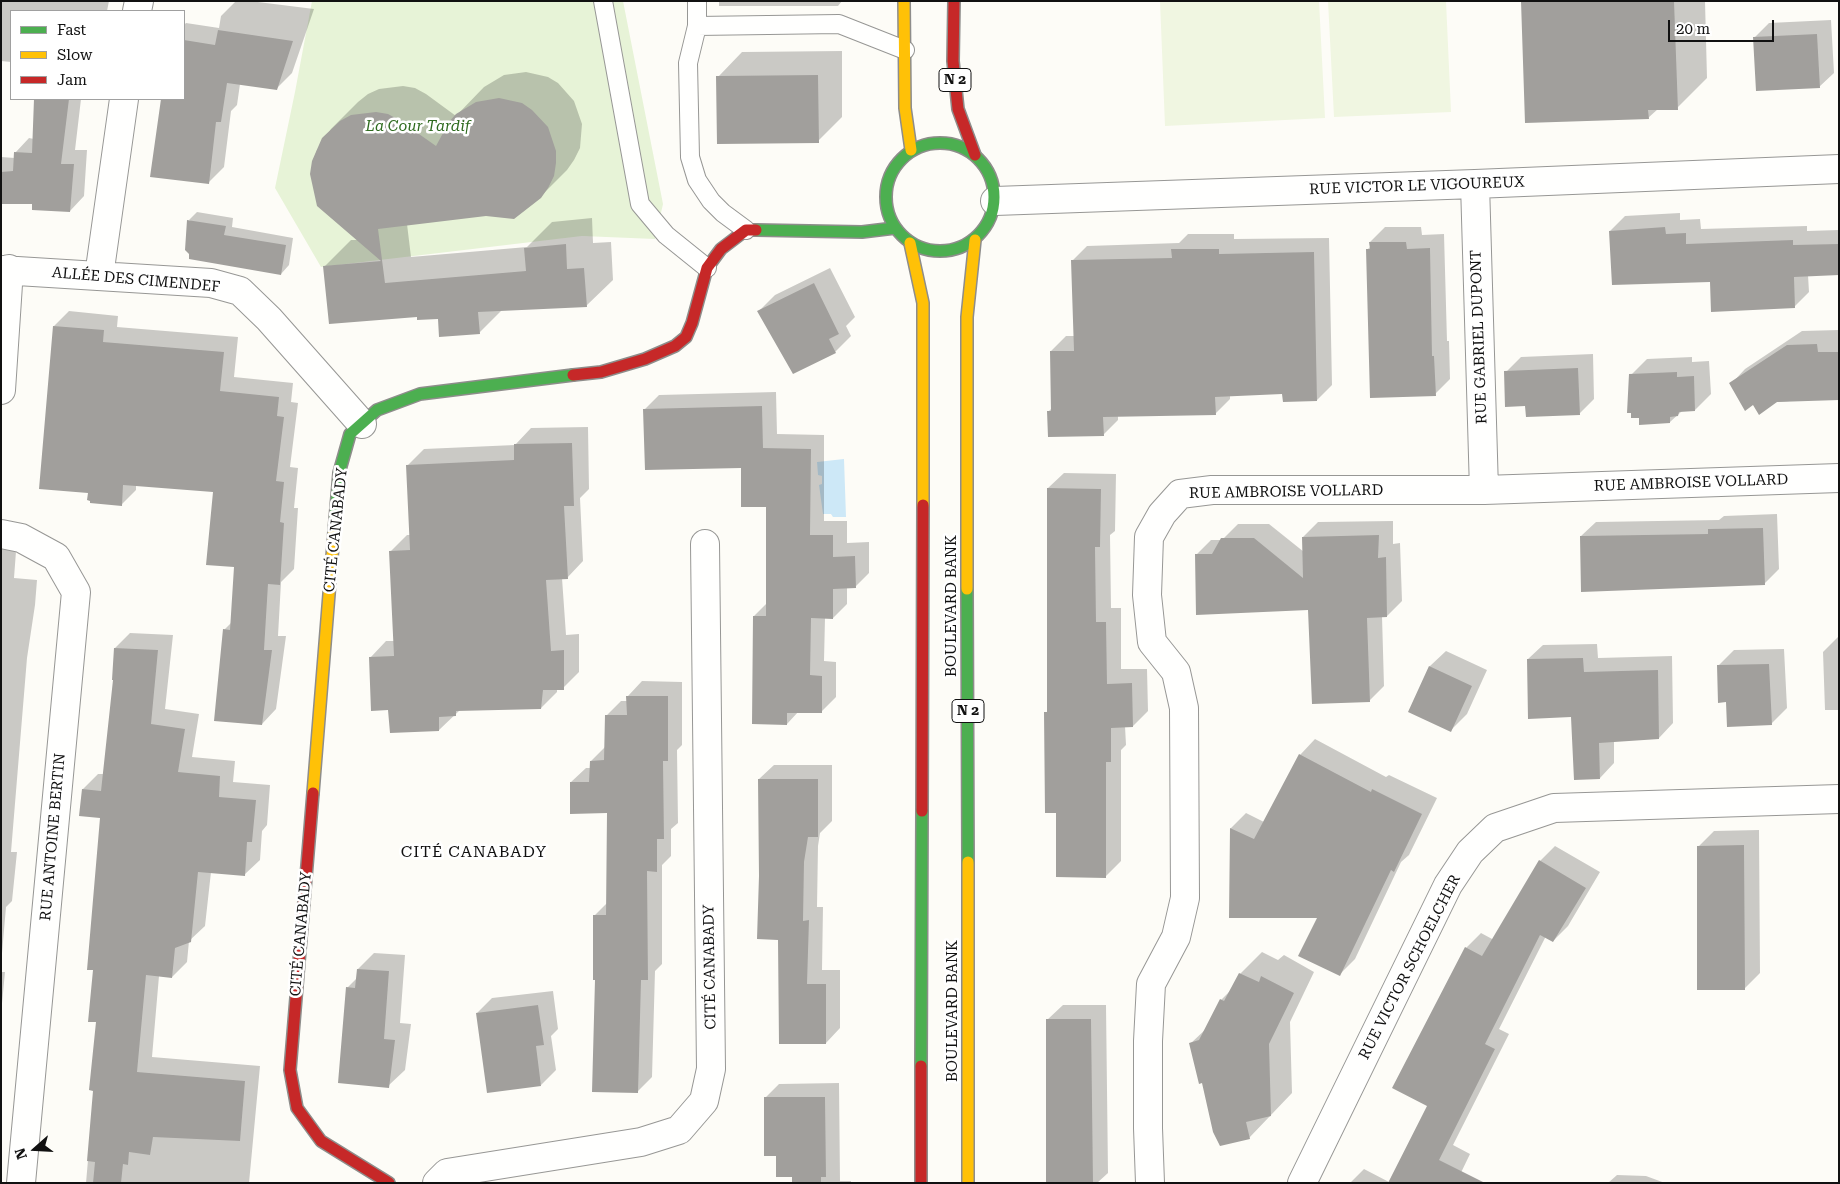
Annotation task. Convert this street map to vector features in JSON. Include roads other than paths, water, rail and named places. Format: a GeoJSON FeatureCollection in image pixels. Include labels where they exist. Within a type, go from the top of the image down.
{"type":"FeatureCollection","features":[{"type":"Feature","properties":{"kind":"main road"},"geometry":{"type":"LineString","coordinates":[[904,1],[905,108],[911,150]]}},
{"type":"Feature","properties":{"kind":"main road","name":"N 2"},"geometry":{"type":"LineString","coordinates":[[954,1],[954,61],[958,109],[975,155]]}},
{"type":"Feature","properties":{"kind":"main road","name":"N 2"},"geometry":{"type":"LineString","coordinates":[[944,143],[960,146],[975,155],[987,168],[993,184],[995,201],[992,216],[985,229],[975,240],[960,248],[943,252],[926,250],[910,243],[895,228],[888,212],[886,195],[889,178],[898,162],[911,150],[927,144],[944,143]]}},
{"type":"Feature","properties":{"kind":"main road"},"geometry":{"type":"LineString","coordinates":[[746,230],[862,232],[895,228]]}},
{"type":"Feature","properties":{"kind":"main road","name":"CITÉ CANABADY"},"geometry":{"type":"LineString","coordinates":[[389,1183],[320,1141],[297,1108],[290,1070],[339,473],[350,434],[377,410],[420,394],[601,372],[645,360],[675,346],[686,337],[692,323],[707,268],[720,248],[746,230]]}},
{"type":"Feature","properties":{"kind":"main road","name":"BOULEVARD BANK"},"geometry":{"type":"LineString","coordinates":[[968,1183],[967,317],[975,240]]}},
{"type":"Feature","properties":{"kind":"main road","name":"BOULEVARD BANK"},"geometry":{"type":"LineString","coordinates":[[910,243],[923,310],[921,1183]]}},
{"type":"Feature","properties":{"kind":"street"},"geometry":{"type":"LineString","coordinates":[[99,276],[124,100]]}},
{"type":"Feature","properties":{"kind":"street","name":"RUE VICTOR LE VIGOUREUX"},"geometry":{"type":"LineString","coordinates":[[995,201],[1839,169]]}},
{"type":"Feature","properties":{"kind":"street","name":"RUE GABRIEL DUPONT"},"geometry":{"type":"LineString","coordinates":[[1474,184],[1484,490]]}},
{"type":"Feature","properties":{"kind":"street"},"geometry":{"type":"LineString","coordinates":[[1,390],[5,270]]}},
{"type":"Feature","properties":{"kind":"street","name":"ALLÉE DES CIMENDEF"},"geometry":{"type":"LineString","coordinates":[[5,270],[211,283],[240,292],[269,319],[362,424]]}},
{"type":"Feature","properties":{"kind":"street","name":"RUE AMBROISE VOLLARD"},"geometry":{"type":"LineString","coordinates":[[1150,1183],[1148,1070],[1151,984],[1176,938],[1185,898],[1184,708],[1176,672],[1152,642],[1147,596],[1149,537],[1162,514],[1180,494],[1212,490],[1484,490],[1839,478]]}},
{"type":"Feature","properties":{"kind":"street","name":"RUE ANTOINE BERTIN"},"geometry":{"type":"LineString","coordinates":[[1,534],[21,538],[56,557],[76,592],[21,1183]]}},
{"type":"Feature","properties":{"kind":"street","name":"CITÉ CANABADY"},"geometry":{"type":"LineString","coordinates":[[437,1183],[447,1173],[640,1142],[679,1130],[704,1101],[711,1069],[705,544]]}},
{"type":"Feature","properties":{"kind":"street","name":"RUE VICTOR SCHOELCHER"},"geometry":{"type":"LineString","coordinates":[[1302,1183],[1448,884],[1470,852],[1495,828],[1554,808],[1839,799]]}},
{"type":"Feature","properties":{"kind":"lane"},"geometry":{"type":"LineString","coordinates":[[603,1],[640,204],[666,235],[707,268]]}},
{"type":"Feature","properties":{"kind":"lane"},"geometry":{"type":"LineString","coordinates":[[697,1],[697,26],[688,64],[690,157],[697,180],[711,201],[723,213],[746,230]]}},
{"type":"Feature","properties":{"kind":"lane"},"geometry":{"type":"LineString","coordinates":[[697,26],[839,24],[905,50]]}},
{"type":"Feature","properties":{"kind":"water"},"geometry":{"type":"Polygon","coordinates":[[[844,459],[846,517],[833,517],[831,514],[823,514],[819,485],[822,484],[822,476],[818,475],[817,462],[844,459]]]}},
{"type":"Feature","properties":{"kind":"district","name":"CITÉ CANABADY"},"geometry":{"type":"Point","coordinates":[474,852]}},
{"type":"Feature","properties":{"kind":"park label","name":"La Cour Tardif"},"geometry":{"type":"Point","coordinates":[418,127]}}]}
